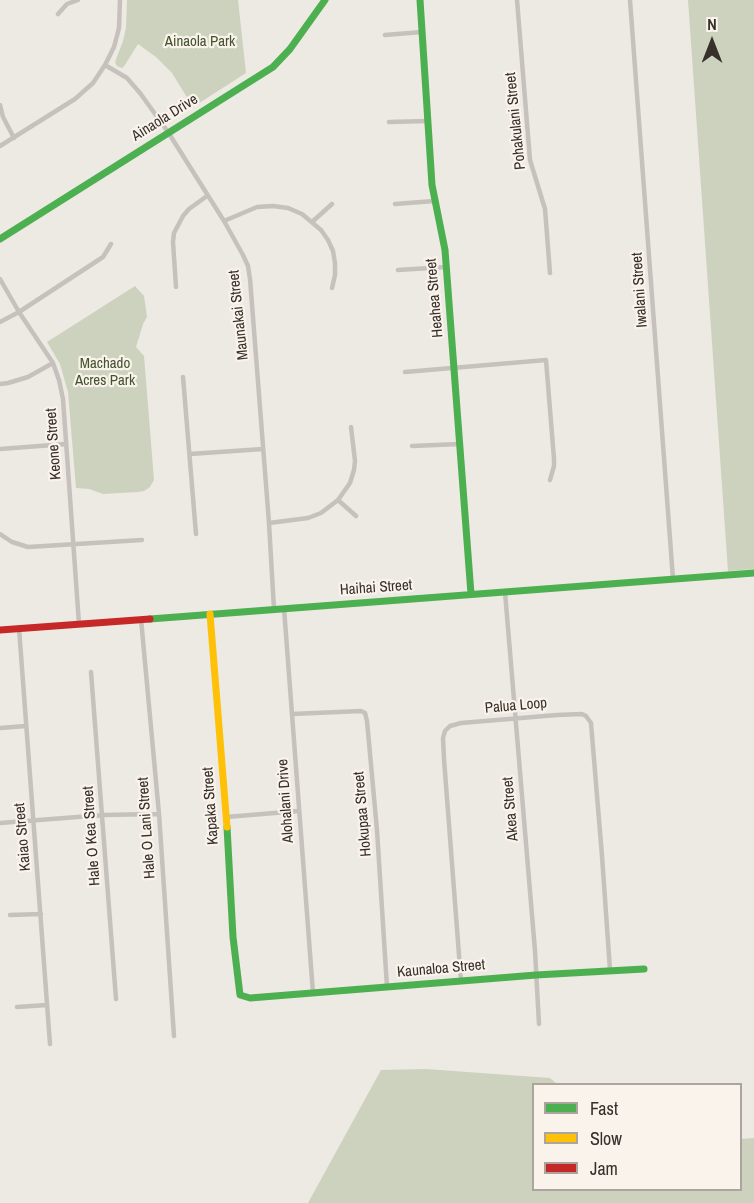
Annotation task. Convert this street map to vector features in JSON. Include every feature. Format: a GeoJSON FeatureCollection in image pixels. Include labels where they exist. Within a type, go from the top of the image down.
{"type":"FeatureCollection","features":[{"type":"Feature","properties":{"kind":"street"},"geometry":{"type":"LineString","coordinates":[[58,14],[67,4],[78,0]]}},
{"type":"Feature","properties":{"kind":"street"},"geometry":{"type":"LineString","coordinates":[[0,146],[75,99],[93,83],[114,47],[119,28],[120,0]]}},
{"type":"Feature","properties":{"kind":"street","name":"Ainaola Drive"},"geometry":{"type":"LineString","coordinates":[[0,239],[273,67],[290,49],[325,0]]}},
{"type":"Feature","properties":{"kind":"street","name":"Heahea Street"},"geometry":{"type":"LineString","coordinates":[[420,0],[434,201],[445,250],[471,594]]}},
{"type":"Feature","properties":{"kind":"street","name":"Pohakulani Street"},"geometry":{"type":"LineString","coordinates":[[518,0],[530,160],[545,209],[550,273]]}},
{"type":"Feature","properties":{"kind":"street","name":"Iwalani Street"},"geometry":{"type":"LineString","coordinates":[[630,0],[673,579]]}},
{"type":"Feature","properties":{"kind":"street"},"geometry":{"type":"LineString","coordinates":[[385,35],[423,32]]}},
{"type":"Feature","properties":{"kind":"street","name":"Maunakai Street"},"geometry":{"type":"LineString","coordinates":[[105,65],[127,78],[168,132],[224,221],[248,266],[269,523],[273,609]]}},
{"type":"Feature","properties":{"kind":"street"},"geometry":{"type":"LineString","coordinates":[[0,105],[3,117],[14,138]]}},
{"type":"Feature","properties":{"kind":"street"},"geometry":{"type":"LineString","coordinates":[[389,122],[428,121]]}},
{"type":"Feature","properties":{"kind":"street"},"geometry":{"type":"LineString","coordinates":[[177,286],[174,233],[183,216],[207,196]]}},
{"type":"Feature","properties":{"kind":"street"},"geometry":{"type":"LineString","coordinates":[[395,204],[434,201]]}},
{"type":"Feature","properties":{"kind":"street"},"geometry":{"type":"LineString","coordinates":[[312,222],[332,204]]}},
{"type":"Feature","properties":{"kind":"street"},"geometry":{"type":"LineString","coordinates":[[224,221],[257,207],[288,208],[302,214],[325,235],[333,251],[335,275],[332,288]]}},
{"type":"Feature","properties":{"kind":"street"},"geometry":{"type":"LineString","coordinates":[[0,322],[103,257],[111,244]]}},
{"type":"Feature","properties":{"kind":"street"},"geometry":{"type":"LineString","coordinates":[[398,270],[446,267]]}},
{"type":"Feature","properties":{"kind":"street","name":"Keone Street"},"geometry":{"type":"LineString","coordinates":[[0,279],[18,312],[53,363],[59,380],[63,399],[79,624]]}},
{"type":"Feature","properties":{"kind":"street"},"geometry":{"type":"LineString","coordinates":[[405,372],[546,360],[554,459],[550,480]]}},
{"type":"Feature","properties":{"kind":"street"},"geometry":{"type":"LineString","coordinates":[[0,384],[28,377],[53,363]]}},
{"type":"Feature","properties":{"kind":"street"},"geometry":{"type":"LineString","coordinates":[[183,377],[195,534]]}},
{"type":"Feature","properties":{"kind":"street"},"geometry":{"type":"LineString","coordinates":[[269,523],[308,518],[321,513],[338,500],[350,483],[354,470],[351,427]]}},
{"type":"Feature","properties":{"kind":"street"},"geometry":{"type":"LineString","coordinates":[[0,449],[66,444]]}},
{"type":"Feature","properties":{"kind":"street"},"geometry":{"type":"LineString","coordinates":[[412,446],[460,444]]}},
{"type":"Feature","properties":{"kind":"street"},"geometry":{"type":"LineString","coordinates":[[190,454],[263,449]]}},
{"type":"Feature","properties":{"kind":"street"},"geometry":{"type":"LineString","coordinates":[[338,500],[356,516]]}},
{"type":"Feature","properties":{"kind":"street"},"geometry":{"type":"LineString","coordinates":[[0,534],[12,542],[28,547],[142,540]]}},
{"type":"Feature","properties":{"kind":"street","name":"Haihai Street"},"geometry":{"type":"LineString","coordinates":[[0,630],[754,573]]}},
{"type":"Feature","properties":{"kind":"street","name":"Akea Street"},"geometry":{"type":"LineString","coordinates":[[505,592],[539,1024]]}},
{"type":"Feature","properties":{"kind":"street","name":"Alohalani Drive"},"geometry":{"type":"LineString","coordinates":[[284,608],[313,993]]}},
{"type":"Feature","properties":{"kind":"street","name":"Kapaka Street"},"geometry":{"type":"LineString","coordinates":[[210,614],[233,937],[240,995]]}},
{"type":"Feature","properties":{"kind":"street","name":"Hale O Lani Street"},"geometry":{"type":"LineString","coordinates":[[141,619],[159,814],[174,1036]]}},
{"type":"Feature","properties":{"kind":"street","name":"Kaiao Street"},"geometry":{"type":"LineString","coordinates":[[19,628],[50,1044]]}},
{"type":"Feature","properties":{"kind":"street","name":"Hale O Kea Street"},"geometry":{"type":"LineString","coordinates":[[91,672],[117,999]]}},
{"type":"Feature","properties":{"kind":"street","name":"Hokupaa Street"},"geometry":{"type":"LineString","coordinates":[[292,714],[361,711],[365,713],[368,721],[387,987]]}},
{"type":"Feature","properties":{"kind":"street","name":"Palua Loop"},"geometry":{"type":"LineString","coordinates":[[461,981],[443,738],[446,731],[450,726],[461,723],[582,714],[591,723],[610,970]]}},
{"type":"Feature","properties":{"kind":"street"},"geometry":{"type":"LineString","coordinates":[[0,728],[26,726]]}},
{"type":"Feature","properties":{"kind":"street"},"geometry":{"type":"LineString","coordinates":[[226,817],[299,811]]}},
{"type":"Feature","properties":{"kind":"street"},"geometry":{"type":"LineString","coordinates":[[0,823],[103,815],[159,814]]}},
{"type":"Feature","properties":{"kind":"street"},"geometry":{"type":"LineString","coordinates":[[10,915],[41,914]]}},
{"type":"Feature","properties":{"kind":"street","name":"Kaunaloa Street"},"geometry":{"type":"LineString","coordinates":[[240,995],[250,998],[536,975],[644,969]]}},
{"type":"Feature","properties":{"kind":"street"},"geometry":{"type":"LineString","coordinates":[[17,1007],[47,1005]]}},
{"type":"Feature","properties":{"kind":"green space","name":"Ainaola Park"},"geometry":{"type":"Polygon","coordinates":[[[127,0],[238,0],[246,73],[193,107],[172,73],[138,44],[125,65],[122,68],[117,66],[115,62],[126,28],[127,0]]]}},
{"type":"Feature","properties":{"kind":"green space"},"geometry":{"type":"Polygon","coordinates":[[[688,0],[754,0],[754,569],[728,571],[688,0]]]}},
{"type":"Feature","properties":{"kind":"green space","name":"Machado Acres Park"},"geometry":{"type":"Polygon","coordinates":[[[135,286],[144,296],[147,317],[136,347],[144,356],[154,480],[144,491],[103,494],[89,489],[76,488],[68,392],[60,364],[47,342],[135,286]]]}},
{"type":"Feature","properties":{"kind":"green space"},"geometry":{"type":"Polygon","coordinates":[[[426,1069],[550,1078],[556,1083],[532,1083],[532,1191],[742,1191],[742,1139],[754,1138],[754,1203],[308,1203],[381,1070],[426,1069]]]}},
{"type":"Feature","properties":{"kind":"traffic: fast"},"geometry":{"type":"LineString","coordinates":[[0,239],[273,67],[290,49],[325,0]]}},
{"type":"Feature","properties":{"kind":"traffic: fast"},"geometry":{"type":"LineString","coordinates":[[420,0],[432,185],[445,250],[471,594]]}},
{"type":"Feature","properties":{"kind":"traffic: fast"},"geometry":{"type":"LineString","coordinates":[[150,619],[754,573]]}},
{"type":"Feature","properties":{"kind":"traffic: fast"},"geometry":{"type":"LineString","coordinates":[[227,827],[233,937],[240,995],[250,998],[536,975],[644,969]]}},
{"type":"Feature","properties":{"kind":"traffic: slow"},"geometry":{"type":"LineString","coordinates":[[210,614],[227,827]]}},
{"type":"Feature","properties":{"kind":"traffic: jam"},"geometry":{"type":"LineString","coordinates":[[0,630],[150,619]]}}]}
